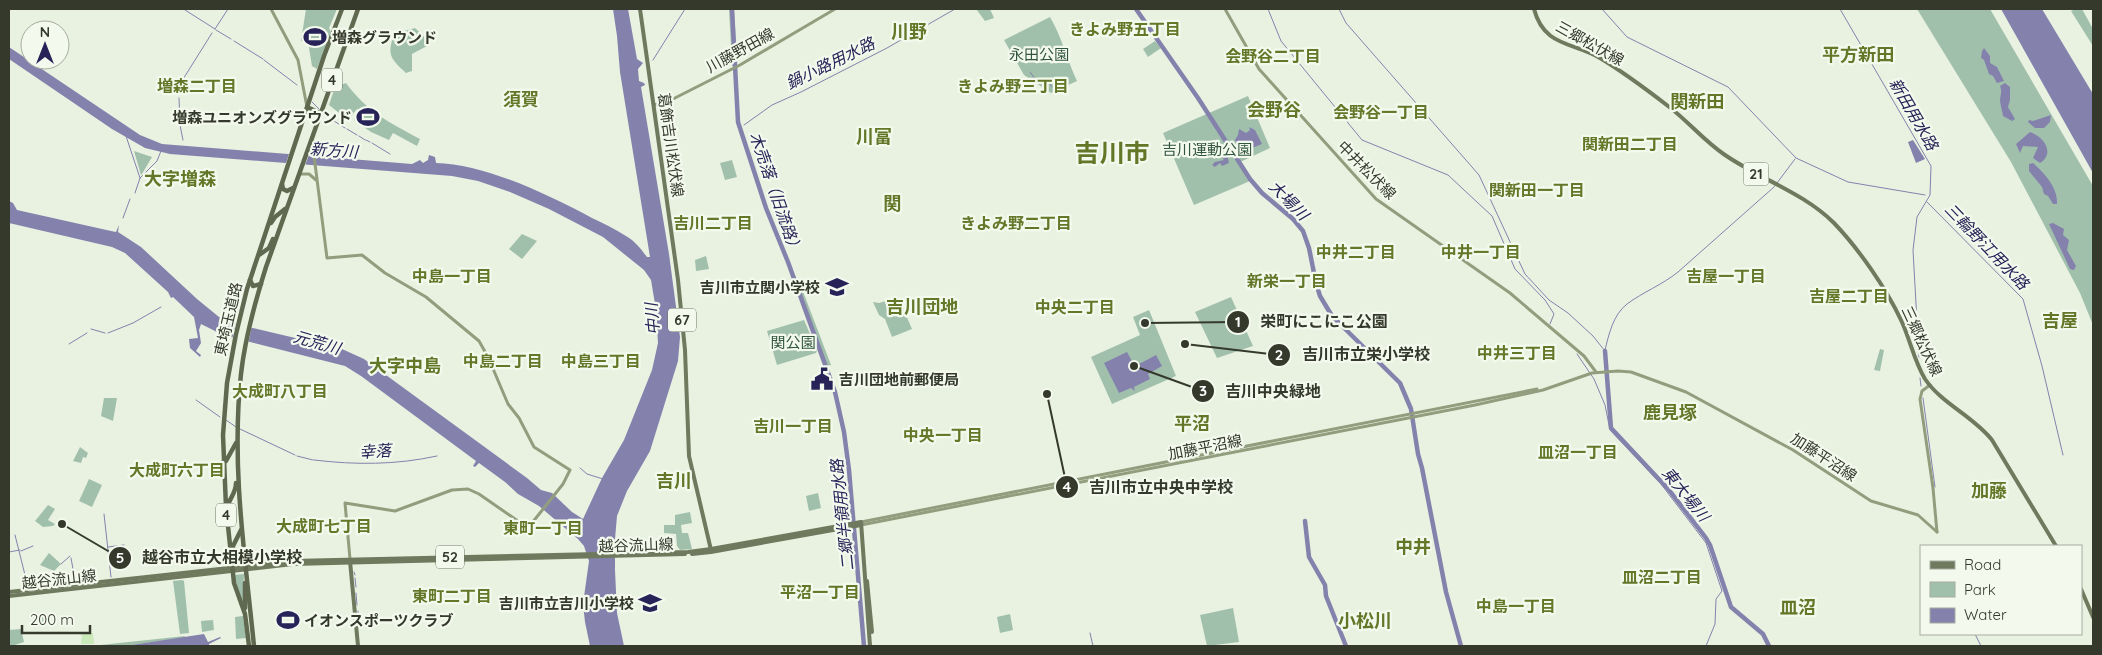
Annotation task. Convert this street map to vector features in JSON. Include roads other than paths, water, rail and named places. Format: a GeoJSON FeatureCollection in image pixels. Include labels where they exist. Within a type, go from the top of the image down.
{"type":"FeatureCollection","features":[{"type":"Feature","properties":{"kind":"highway","name":"東埼玉道路"},"geometry":{"type":"LineString","coordinates":[[249,646],[245,614],[236,590],[232,568],[223,462],[224,407],[233,349],[250,280],[286,168],[342,9]]}},
{"type":"Feature","properties":{"kind":"highway","name":"東埼玉道路"},"geometry":{"type":"LineString","coordinates":[[254,646],[238,470],[237,439],[244,351],[251,318],[277,235],[294,187],[310,152],[320,113],[358,9]]}},
{"type":"Feature","properties":{"kind":"highway","name":"4"},"geometry":{"type":"LineString","coordinates":[[307,107],[320,113]]}},
{"type":"Feature","properties":{"kind":"highway"},"geometry":{"type":"LineString","coordinates":[[282,182],[282,186],[286,191],[290,191],[294,187]]}},
{"type":"Feature","properties":{"kind":"highway","name":"4"},"geometry":{"type":"LineString","coordinates":[[266,230],[273,218],[283,212],[290,200]]}},
{"type":"Feature","properties":{"kind":"highway","name":"4"},"geometry":{"type":"LineString","coordinates":[[256,260],[277,235]]}},
{"type":"Feature","properties":{"kind":"highway"},"geometry":{"type":"LineString","coordinates":[[250,280],[253,286],[261,284]]}},
{"type":"Feature","properties":{"kind":"highway"},"geometry":{"type":"LineString","coordinates":[[223,462],[229,456],[237,439]]}},
{"type":"Feature","properties":{"kind":"highway","name":"4"},"geometry":{"type":"LineString","coordinates":[[227,517],[228,502],[236,492],[235,474],[238,470]]}},
{"type":"Feature","properties":{"kind":"highway","name":"4"},"geometry":{"type":"LineString","coordinates":[[232,568],[233,546],[240,535],[242,522]]}},
{"type":"Feature","properties":{"kind":"highway","name":"4"},"geometry":{"type":"LineString","coordinates":[[245,614],[246,568]]}},
{"type":"Feature","properties":{"kind":"main road"},"geometry":{"type":"LineString","coordinates":[[271,9],[298,60],[307,107]]}},
{"type":"Feature","properties":{"kind":"main road","name":"葛飾吉川松伏線"},"geometry":{"type":"LineString","coordinates":[[640,9],[675,251],[684,333],[689,456],[711,551]]}},
{"type":"Feature","properties":{"kind":"main road","name":"川藤野田線"},"geometry":{"type":"LineString","coordinates":[[654,106],[669,101],[733,69],[835,9]]}},
{"type":"Feature","properties":{"kind":"main road","name":"中井松伏線"},"geometry":{"type":"LineString","coordinates":[[1225,9],[1260,69],[1373,195],[1392,211],[1510,293],[1584,356],[1596,372]]}},
{"type":"Feature","properties":{"kind":"main road","name":"三郷松伏線"},"geometry":{"type":"LineString","coordinates":[[1534,9],[1540,24],[1552,37],[1562,44],[1591,53],[1602,60],[1668,106],[1725,156],[1811,204],[1846,236],[1889,297],[1904,326],[1920,370],[1930,385],[1942,397],[1975,422],[1992,440],[2055,545]]}},
{"type":"Feature","properties":{"kind":"main road"},"geometry":{"type":"LineString","coordinates":[[304,93],[308,96],[312,94]]}},
{"type":"Feature","properties":{"kind":"main road"},"geometry":{"type":"LineString","coordinates":[[310,152],[316,170],[328,258],[362,256],[385,273],[426,297],[479,341],[497,376],[508,404],[519,418],[534,447],[570,470],[558,491],[528,528],[479,494],[462,489],[452,490],[395,512],[345,503],[358,646]]}},
{"type":"Feature","properties":{"kind":"main road"},"geometry":{"type":"LineString","coordinates":[[300,172],[313,176],[318,185]]}},
{"type":"Feature","properties":{"kind":"main road","name":"加藤平沼線"},"geometry":{"type":"LineString","coordinates":[[860,524],[1528,394],[1596,372],[1628,372],[1680,389],[1793,450],[1872,501],[1918,515],[1937,532],[1934,488],[1920,399],[1922,391],[1930,385]]}},
{"type":"Feature","properties":{"kind":"main road"},"geometry":{"type":"LineString","coordinates":[[860,524],[872,646]]}},
{"type":"Feature","properties":{"kind":"main road","name":"越谷流山線"},"geometry":{"type":"LineString","coordinates":[[711,551],[860,524]]}},
{"type":"Feature","properties":{"kind":"main road","name":"越谷流山線"},"geometry":{"type":"LineString","coordinates":[[9,594],[232,568],[246,568],[292,561],[550,557],[711,551],[852,527],[860,524]]}},
{"type":"Feature","properties":{"kind":"main road"},"geometry":{"type":"LineString","coordinates":[[2082,591],[2093,617]]}},
{"type":"Feature","properties":{"kind":"water"},"geometry":{"type":"Polygon","coordinates":[[[613,9],[628,9],[637,59],[643,63],[638,69],[639,81],[645,85],[641,87],[669,254],[680,337],[678,361],[650,451],[627,491],[617,516],[615,570],[617,613],[624,646],[590,646],[583,604],[589,561],[584,546],[578,539],[539,506],[518,494],[479,463],[475,467],[473,466],[476,461],[361,376],[345,366],[223,335],[201,324],[199,330],[201,343],[196,351],[201,355],[200,357],[190,348],[189,339],[198,338],[194,317],[173,297],[171,298],[168,292],[125,253],[112,247],[9,223],[9,201],[13,203],[17,210],[111,231],[116,232],[119,225],[118,232],[141,247],[219,317],[244,326],[342,349],[364,359],[541,490],[552,493],[572,512],[583,519],[602,478],[624,440],[652,370],[658,343],[656,310],[651,280],[644,270],[603,237],[549,209],[510,192],[478,181],[452,176],[170,154],[145,148],[112,129],[25,70],[43,70],[140,135],[162,144],[412,164],[420,160],[423,163],[428,160],[429,155],[435,157],[436,163],[475,169],[496,175],[537,191],[609,226],[629,238],[647,257],[650,257],[620,72],[613,9]]]}},
{"type":"Feature","properties":{"kind":"water"},"geometry":{"type":"Polygon","coordinates":[[[2001,9],[2042,9],[2093,94],[2093,173],[2001,9]]]}},
{"type":"Feature","properties":{"kind":"water"},"geometry":{"type":"Polygon","coordinates":[[[9,47],[20,54],[20,66],[9,59],[9,47]]]}},
{"type":"Feature","properties":{"kind":"water"},"geometry":{"type":"Polygon","coordinates":[[[1984,48],[1990,56],[1990,63],[1997,67],[2004,81],[1997,83],[1993,76],[1989,74],[1984,60],[1981,58],[1984,48]]]}},
{"type":"Feature","properties":{"kind":"water"},"geometry":{"type":"Polygon","coordinates":[[[2005,83],[2010,87],[2008,107],[2015,119],[2012,121],[2003,116],[2000,86],[2005,83]]]}},
{"type":"Feature","properties":{"kind":"water"},"geometry":{"type":"Polygon","coordinates":[[[2051,115],[2050,122],[2044,128],[2035,128],[2028,122],[2029,120],[2033,121],[2051,115]]]}},
{"type":"Feature","properties":{"kind":"water"},"geometry":{"type":"Polygon","coordinates":[[[1249,127],[1255,130],[1262,144],[1242,152],[1235,140],[1239,129],[1246,133],[1250,130],[1249,127]]]}},
{"type":"Feature","properties":{"kind":"water"},"geometry":{"type":"Polygon","coordinates":[[[2030,132],[2039,137],[2046,145],[2047,154],[2040,163],[2033,158],[2038,147],[2023,146],[2020,153],[2016,144],[2030,132]]]}},
{"type":"Feature","properties":{"kind":"water"},"geometry":{"type":"Polygon","coordinates":[[[1913,140],[1925,159],[1916,163],[1908,142],[1913,140]]]}},
{"type":"Feature","properties":{"kind":"water"},"geometry":{"type":"Polygon","coordinates":[[[1225,145],[1229,163],[1222,166],[1220,163],[1215,167],[1212,165],[1215,162],[1224,160],[1220,155],[1222,147],[1225,145]]]}},
{"type":"Feature","properties":{"kind":"water"},"geometry":{"type":"Polygon","coordinates":[[[2033,163],[2053,186],[2057,204],[2053,204],[2048,196],[2044,194],[2042,187],[2029,171],[2029,164],[2033,163]]]}},
{"type":"Feature","properties":{"kind":"water"},"geometry":{"type":"Polygon","coordinates":[[[2053,223],[2064,229],[2063,235],[2069,240],[2067,250],[2076,266],[2074,270],[2070,269],[2049,224],[2053,223]]]}},
{"type":"Feature","properties":{"kind":"water"},"geometry":{"type":"Polygon","coordinates":[[[1127,352],[1133,363],[1141,363],[1156,355],[1162,366],[1148,374],[1150,379],[1134,387],[1135,391],[1131,388],[1119,393],[1104,363],[1127,352]]]}},
{"type":"Feature","properties":{"kind":"water"},"geometry":{"type":"Polygon","coordinates":[[[204,634],[208,642],[221,638],[209,644],[209,646],[125,646],[204,634]]]}},
{"type":"Feature","properties":{"kind":"waterway"},"geometry":{"type":"LineString","coordinates":[[215,29],[228,9]]}},
{"type":"Feature","properties":{"kind":"waterway"},"geometry":{"type":"LineString","coordinates":[[653,60],[685,9]]}},
{"type":"Feature","properties":{"kind":"waterway","name":"二郷半領用水路"},"geometry":{"type":"LineString","coordinates":[[732,9],[738,122],[766,208],[788,262],[835,392],[844,432],[864,646]]}},
{"type":"Feature","properties":{"kind":"waterway","name":"鍋小路用水路"},"geometry":{"type":"LineString","coordinates":[[744,125],[772,105],[887,48],[955,9]]}},
{"type":"Feature","properties":{"kind":"waterway","name":"大場川"},"geometry":{"type":"LineString","coordinates":[[1136,9],[1198,98],[1250,179],[1262,193],[1293,219],[1303,231],[1309,248],[1320,296],[1332,316],[1400,383],[1411,409],[1418,454],[1446,592],[1461,646]]}},
{"type":"Feature","properties":{"kind":"waterway","name":"鍋小路用水路"},"geometry":{"type":"LineString","coordinates":[[1268,9],[1281,41],[1362,140],[1448,175],[1492,216],[1515,269],[1545,300],[1554,314],[1550,324]]}},
{"type":"Feature","properties":{"kind":"waterway"},"geometry":{"type":"LineString","coordinates":[[1339,9],[1346,23],[1479,175],[1525,274],[1549,300],[1568,313],[1593,336],[1605,351]]}},
{"type":"Feature","properties":{"kind":"waterway"},"geometry":{"type":"LineString","coordinates":[[1602,9],[1627,37],[1728,87],[1796,158],[1848,182],[1925,195]]}},
{"type":"Feature","properties":{"kind":"waterway","name":"新田用水路"},"geometry":{"type":"LineString","coordinates":[[1840,9],[1931,166],[1930,195],[1917,217],[1913,250],[1919,357]]}},
{"type":"Feature","properties":{"kind":"waterway"},"geometry":{"type":"LineString","coordinates":[[185,10],[215,29]]}},
{"type":"Feature","properties":{"kind":"waterway"},"geometry":{"type":"LineString","coordinates":[[216,30],[231,39]]}},
{"type":"Feature","properties":{"kind":"waterway"},"geometry":{"type":"LineString","coordinates":[[178,91],[180,84],[212,33]]}},
{"type":"Feature","properties":{"kind":"waterway"},"geometry":{"type":"LineString","coordinates":[[234,41],[263,59]]}},
{"type":"Feature","properties":{"kind":"waterway"},"geometry":{"type":"LineString","coordinates":[[264,60],[297,85]]}},
{"type":"Feature","properties":{"kind":"waterway"},"geometry":{"type":"LineString","coordinates":[[1030,72],[1035,79],[1049,82],[1052,87]]}},
{"type":"Feature","properties":{"kind":"waterway"},"geometry":{"type":"LineString","coordinates":[[179,98],[180,123]]}},
{"type":"Feature","properties":{"kind":"waterway"},"geometry":{"type":"LineString","coordinates":[[312,102],[319,109]]}},
{"type":"Feature","properties":{"kind":"waterway"},"geometry":{"type":"LineString","coordinates":[[331,119],[345,128]]}},
{"type":"Feature","properties":{"kind":"waterway"},"geometry":{"type":"LineString","coordinates":[[180,125],[183,140]]}},
{"type":"Feature","properties":{"kind":"waterway","name":"新方川"},"geometry":{"type":"LineString","coordinates":[[347,129],[357,135]]}},
{"type":"Feature","properties":{"kind":"waterway"},"geometry":{"type":"LineString","coordinates":[[126,136],[140,178]]}},
{"type":"Feature","properties":{"kind":"waterway","name":"新方川"},"geometry":{"type":"LineString","coordinates":[[359,136],[365,140]]}},
{"type":"Feature","properties":{"kind":"waterway","name":"新方川"},"geometry":{"type":"LineString","coordinates":[[366,140],[370,142]]}},
{"type":"Feature","properties":{"kind":"waterway"},"geometry":{"type":"LineString","coordinates":[[372,143],[390,154]]}},
{"type":"Feature","properties":{"kind":"waterway"},"geometry":{"type":"LineString","coordinates":[[135,193],[140,178],[157,161],[161,151]]}},
{"type":"Feature","properties":{"kind":"waterway"},"geometry":{"type":"LineString","coordinates":[[1605,350],[1612,325],[1622,308],[1678,272],[1774,187],[1795,159]]}},
{"type":"Feature","properties":{"kind":"waterway"},"geometry":{"type":"LineString","coordinates":[[123,218],[130,199]]}},
{"type":"Feature","properties":{"kind":"waterway","name":"三輪野江用水路"},"geometry":{"type":"LineString","coordinates":[[1927,202],[2023,299],[2042,366],[2063,455]]}},
{"type":"Feature","properties":{"kind":"waterway"},"geometry":{"type":"LineString","coordinates":[[108,333],[133,323],[161,307]]}},
{"type":"Feature","properties":{"kind":"waterway"},"geometry":{"type":"LineString","coordinates":[[91,329],[105,333]]}},
{"type":"Feature","properties":{"kind":"waterway"},"geometry":{"type":"LineString","coordinates":[[69,344],[87,333]]}},
{"type":"Feature","properties":{"kind":"waterway","name":"鍋小路用水路"},"geometry":{"type":"LineString","coordinates":[[1605,351],[1611,428],[1669,490],[1706,538],[1731,607],[1763,634],[1769,646]]}},
{"type":"Feature","properties":{"kind":"waterway","name":"鍋小路用水路"},"geometry":{"type":"LineString","coordinates":[[1577,354],[1594,379],[1605,405],[1610,430],[1661,484],[1706,543],[1722,591],[1716,599],[1715,624],[1706,646]]}},
{"type":"Feature","properties":{"kind":"waterway","name":"新田用水路"},"geometry":{"type":"LineString","coordinates":[[1920,378],[1921,386]]}},
{"type":"Feature","properties":{"kind":"waterway","name":"新田用水路"},"geometry":{"type":"LineString","coordinates":[[1923,398],[1935,487]]}},
{"type":"Feature","properties":{"kind":"waterway","name":"幸落"},"geometry":{"type":"LineString","coordinates":[[196,400],[220,417]]}},
{"type":"Feature","properties":{"kind":"waterway","name":"幸落"},"geometry":{"type":"LineString","coordinates":[[226,420],[236,427]]}},
{"type":"Feature","properties":{"kind":"waterway","name":"幸落"},"geometry":{"type":"LineString","coordinates":[[240,429],[295,455]]}},
{"type":"Feature","properties":{"kind":"waterway","name":"幸落"},"geometry":{"type":"LineString","coordinates":[[297,456],[313,460]]}},
{"type":"Feature","properties":{"kind":"waterway","name":"幸落"},"geometry":{"type":"LineString","coordinates":[[314,460],[376,463],[437,456]]}},
{"type":"Feature","properties":{"kind":"waterway"},"geometry":{"type":"LineString","coordinates":[[580,468],[587,474],[603,479]]}},
{"type":"Feature","properties":{"kind":"waterway"},"geometry":{"type":"LineString","coordinates":[[104,514],[111,577]]}},
{"type":"Feature","properties":{"kind":"waterway"},"geometry":{"type":"LineString","coordinates":[[1305,521],[1309,557],[1325,585],[1326,596],[1346,646]]}},
{"type":"Feature","properties":{"kind":"waterway"},"geometry":{"type":"LineString","coordinates":[[15,535],[25,575]]}},
{"type":"Feature","properties":{"kind":"waterway"},"geometry":{"type":"LineString","coordinates":[[108,547],[124,545]]}},
{"type":"Feature","properties":{"kind":"waterway"},"geometry":{"type":"LineString","coordinates":[[21,551],[33,546]]}},
{"type":"Feature","properties":{"kind":"waterway"},"geometry":{"type":"LineString","coordinates":[[9,552],[20,550]]}},
{"type":"Feature","properties":{"kind":"waterway"},"geometry":{"type":"LineString","coordinates":[[61,564],[70,556]]}},
{"type":"Feature","properties":{"kind":"waterway"},"geometry":{"type":"LineString","coordinates":[[71,558],[73,569]]}},
{"type":"Feature","properties":{"kind":"waterway"},"geometry":{"type":"LineString","coordinates":[[355,578],[356,587]]}},
{"type":"Feature","properties":{"kind":"waterway"},"geometry":{"type":"LineString","coordinates":[[79,581],[90,580]]}},
{"type":"Feature","properties":{"kind":"waterway"},"geometry":{"type":"LineString","coordinates":[[57,583],[77,581]]}},
{"type":"Feature","properties":{"kind":"waterway"},"geometry":{"type":"LineString","coordinates":[[356,593],[357,605]]}},
{"type":"Feature","properties":{"kind":"waterway"},"geometry":{"type":"LineString","coordinates":[[358,611],[359,624]]}},
{"type":"Feature","properties":{"kind":"waterway"},"geometry":{"type":"LineString","coordinates":[[1090,633],[1093,646]]}},
{"type":"Feature","properties":{"kind":"waterway","name":"新田用水路"},"geometry":{"type":"LineString","coordinates":[[1976,635],[1981,646]]}},
{"type":"Feature","properties":{"kind":"place","name":"増森グラウンド"},"geometry":{"type":"Point","coordinates":[315,37]}},
{"type":"Feature","properties":{"kind":"place","name":"増森ユニオンズグラウンド"},"geometry":{"type":"Point","coordinates":[368,117]}},
{"type":"Feature","properties":{"kind":"place","name":"吉川市立関小学校"},"geometry":{"type":"Point","coordinates":[837,287]}},
{"type":"Feature","properties":{"kind":"place","name":"栄町にこにこ公園"},"geometry":{"type":"Point","coordinates":[1145,323]}},
{"type":"Feature","properties":{"kind":"place","name":"吉川市立栄小学校"},"geometry":{"type":"Point","coordinates":[1185,344]}},
{"type":"Feature","properties":{"kind":"place","name":"吉川中央緑地"},"geometry":{"type":"Point","coordinates":[1134,366]}},
{"type":"Feature","properties":{"kind":"place","name":"吉川団地前郵便局"},"geometry":{"type":"Point","coordinates":[822,379]}},
{"type":"Feature","properties":{"kind":"place","name":"吉川市立中央中学校"},"geometry":{"type":"Point","coordinates":[1047,394]}},
{"type":"Feature","properties":{"kind":"place","name":"越谷市立大相模小学校"},"geometry":{"type":"Point","coordinates":[62,524]}},
{"type":"Feature","properties":{"kind":"place","name":"吉川市立吉川小学校"},"geometry":{"type":"Point","coordinates":[650,603]}},
{"type":"Feature","properties":{"kind":"place","name":"イオンスポーツクラブ"},"geometry":{"type":"Point","coordinates":[288,620]}},
{"type":"Feature","properties":{"kind":"district","name":"きよみ野五丁目"},"geometry":{"type":"Point","coordinates":[1125,29]}},
{"type":"Feature","properties":{"kind":"district","name":"川野"},"geometry":{"type":"Point","coordinates":[909,31]}},
{"type":"Feature","properties":{"kind":"district","name":"平方新田"},"geometry":{"type":"Point","coordinates":[1858,54]}},
{"type":"Feature","properties":{"kind":"district","name":"会野谷二丁目"},"geometry":{"type":"Point","coordinates":[1273,56]}},
{"type":"Feature","properties":{"kind":"district","name":"増森二丁目"},"geometry":{"type":"Point","coordinates":[197,86]}},
{"type":"Feature","properties":{"kind":"district","name":"きよみ野三丁目"},"geometry":{"type":"Point","coordinates":[1013,86]}},
{"type":"Feature","properties":{"kind":"district","name":"須賀"},"geometry":{"type":"Point","coordinates":[521,99]}},
{"type":"Feature","properties":{"kind":"district","name":"関新田"},"geometry":{"type":"Point","coordinates":[1697,101]}},
{"type":"Feature","properties":{"kind":"district","name":"会野谷"},"geometry":{"type":"Point","coordinates":[1274,109]}},
{"type":"Feature","properties":{"kind":"district","name":"会野谷一丁目"},"geometry":{"type":"Point","coordinates":[1381,112]}},
{"type":"Feature","properties":{"kind":"district","name":"川富"},"geometry":{"type":"Point","coordinates":[874,136]}},
{"type":"Feature","properties":{"kind":"district","name":"関新田二丁目"},"geometry":{"type":"Point","coordinates":[1630,144]}},
{"type":"Feature","properties":{"kind":"district","name":"吉川市"},"geometry":{"type":"Point","coordinates":[1112,152]}},
{"type":"Feature","properties":{"kind":"district","name":"大字増森"},"geometry":{"type":"Point","coordinates":[180,178]}},
{"type":"Feature","properties":{"kind":"district","name":"関新田一丁目"},"geometry":{"type":"Point","coordinates":[1537,190]}},
{"type":"Feature","properties":{"kind":"district","name":"関"},"geometry":{"type":"Point","coordinates":[892,203]}},
{"type":"Feature","properties":{"kind":"district","name":"吉川二丁目"},"geometry":{"type":"Point","coordinates":[713,223]}},
{"type":"Feature","properties":{"kind":"district","name":"きよみ野二丁目"},"geometry":{"type":"Point","coordinates":[1016,223]}},
{"type":"Feature","properties":{"kind":"district","name":"中井二丁目"},"geometry":{"type":"Point","coordinates":[1356,252]}},
{"type":"Feature","properties":{"kind":"district","name":"中井一丁目"},"geometry":{"type":"Point","coordinates":[1481,252]}},
{"type":"Feature","properties":{"kind":"district","name":"中島一丁目"},"geometry":{"type":"Point","coordinates":[452,276]}},
{"type":"Feature","properties":{"kind":"district","name":"吉屋一丁目"},"geometry":{"type":"Point","coordinates":[1726,276]}},
{"type":"Feature","properties":{"kind":"district","name":"新栄一丁目"},"geometry":{"type":"Point","coordinates":[1287,281]}},
{"type":"Feature","properties":{"kind":"district","name":"吉屋二丁目"},"geometry":{"type":"Point","coordinates":[1849,296]}},
{"type":"Feature","properties":{"kind":"district","name":"吉川団地"},"geometry":{"type":"Point","coordinates":[922,306]}},
{"type":"Feature","properties":{"kind":"district","name":"中央二丁目"},"geometry":{"type":"Point","coordinates":[1075,307]}},
{"type":"Feature","properties":{"kind":"district","name":"吉屋"},"geometry":{"type":"Point","coordinates":[2060,320]}},
{"type":"Feature","properties":{"kind":"district","name":"中井三丁目"},"geometry":{"type":"Point","coordinates":[1517,353]}},
{"type":"Feature","properties":{"kind":"district","name":"中島二丁目"},"geometry":{"type":"Point","coordinates":[503,361]}},
{"type":"Feature","properties":{"kind":"district","name":"中島三丁目"},"geometry":{"type":"Point","coordinates":[601,361]}},
{"type":"Feature","properties":{"kind":"district","name":"大字中島"},"geometry":{"type":"Point","coordinates":[405,365]}},
{"type":"Feature","properties":{"kind":"district","name":"大成町八丁目"},"geometry":{"type":"Point","coordinates":[280,391]}},
{"type":"Feature","properties":{"kind":"district","name":"鹿見塚"},"geometry":{"type":"Point","coordinates":[1670,412]}},
{"type":"Feature","properties":{"kind":"district","name":"平沼"},"geometry":{"type":"Point","coordinates":[1192,423]}},
{"type":"Feature","properties":{"kind":"district","name":"吉川一丁目"},"geometry":{"type":"Point","coordinates":[793,426]}},
{"type":"Feature","properties":{"kind":"district","name":"中央一丁目"},"geometry":{"type":"Point","coordinates":[943,435]}},
{"type":"Feature","properties":{"kind":"district","name":"皿沼一丁目"},"geometry":{"type":"Point","coordinates":[1578,452]}},
{"type":"Feature","properties":{"kind":"district","name":"大成町六丁目"},"geometry":{"type":"Point","coordinates":[177,470]}},
{"type":"Feature","properties":{"kind":"district","name":"吉川"},"geometry":{"type":"Point","coordinates":[674,480]}},
{"type":"Feature","properties":{"kind":"district","name":"加藤"},"geometry":{"type":"Point","coordinates":[1989,490]}},
{"type":"Feature","properties":{"kind":"district","name":"大成町七丁目"},"geometry":{"type":"Point","coordinates":[324,526]}},
{"type":"Feature","properties":{"kind":"district","name":"東町一丁目"},"geometry":{"type":"Point","coordinates":[543,528]}},
{"type":"Feature","properties":{"kind":"district","name":"中井"},"geometry":{"type":"Point","coordinates":[1413,546]}},
{"type":"Feature","properties":{"kind":"district","name":"皿沼二丁目"},"geometry":{"type":"Point","coordinates":[1662,577]}},
{"type":"Feature","properties":{"kind":"district","name":"平沼一丁目"},"geometry":{"type":"Point","coordinates":[820,592]}},
{"type":"Feature","properties":{"kind":"district","name":"東町二丁目"},"geometry":{"type":"Point","coordinates":[452,596]}},
{"type":"Feature","properties":{"kind":"district","name":"中島一丁目"},"geometry":{"type":"Point","coordinates":[1516,606]}},
{"type":"Feature","properties":{"kind":"district","name":"皿沼"},"geometry":{"type":"Point","coordinates":[1798,607]}},
{"type":"Feature","properties":{"kind":"district","name":"小松川"},"geometry":{"type":"Point","coordinates":[1365,620]}},
{"type":"Feature","properties":{"kind":"park label","name":"永田公園"},"geometry":{"type":"Point","coordinates":[1039,54]}},
{"type":"Feature","properties":{"kind":"park label","name":"吉川運動公園"},"geometry":{"type":"Point","coordinates":[1207,149]}},
{"type":"Feature","properties":{"kind":"park label","name":"関公園"},"geometry":{"type":"Point","coordinates":[793,342]}},
{"type":"Feature","properties":{"kind":"water label","name":"木売落（旧流路）"},"geometry":{"type":"Point","coordinates":[776,193]}},
{"type":"Feature","properties":{"kind":"water label","name":"中川"},"geometry":{"type":"Point","coordinates":[652,319]}},
{"type":"Feature","properties":{"kind":"water label","name":"元荒川"},"geometry":{"type":"Point","coordinates":[317,342]}},
{"type":"Feature","properties":{"kind":"water label","name":"東大場川"},"geometry":{"type":"Point","coordinates":[1686,494]}}]}
